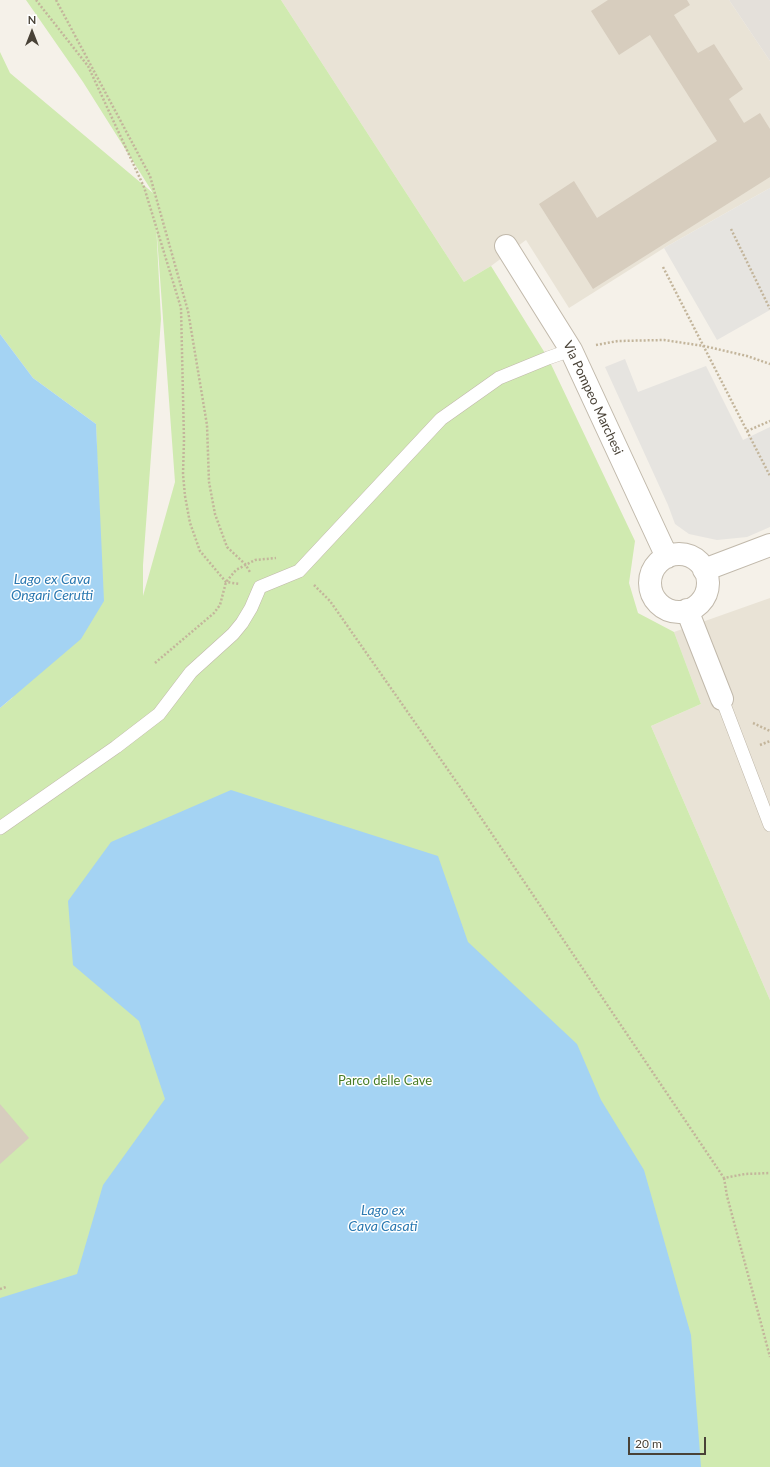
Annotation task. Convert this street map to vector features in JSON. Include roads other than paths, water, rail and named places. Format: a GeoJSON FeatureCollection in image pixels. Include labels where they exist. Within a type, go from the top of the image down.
{"type":"FeatureCollection","features":[{"type":"Feature","properties":{"kind":"street","name":"Via Pompeo Marchesi"},"geometry":{"type":"LineString","coordinates":[[506,246],[572,350],[667,557]]}},
{"type":"Feature","properties":{"kind":"street"},"geometry":{"type":"LineString","coordinates":[[704,570],[770,545]]}},
{"type":"Feature","properties":{"kind":"street"},"geometry":{"type":"LineString","coordinates":[[681,554],[688,556],[695,559],[704,570],[707,584],[704,597],[694,607],[678,612],[670,610],[659,603],[652,593],[650,584],[651,575],[654,568],[660,561],[667,557],[681,554]]}},
{"type":"Feature","properties":{"kind":"street"},"geometry":{"type":"LineString","coordinates":[[687,610],[722,699]]}},
{"type":"Feature","properties":{"kind":"lane"},"geometry":{"type":"LineString","coordinates":[[0,828],[116,747],[159,714],[191,672],[233,634],[242,623],[251,608],[260,587],[300,571],[442,419],[499,378],[572,350]]}},
{"type":"Feature","properties":{"kind":"lane"},"geometry":{"type":"LineString","coordinates":[[722,699],[766,802],[770,825]]}},
{"type":"Feature","properties":{"kind":"water","name":"Lago ex Cava Ongari Cerutti"},"geometry":{"type":"Polygon","coordinates":[[[0,334],[33,378],[96,424],[104,601],[81,639],[0,708],[0,334]]]}},
{"type":"Feature","properties":{"kind":"water","name":"Lago ex Cava Casati"},"geometry":{"type":"Polygon","coordinates":[[[231,790],[438,856],[468,942],[577,1044],[601,1100],[644,1170],[691,1335],[701,1467],[0,1467],[0,1298],[77,1274],[103,1185],[165,1099],[139,1021],[73,965],[68,901],[111,842],[231,790]]]}},
{"type":"Feature","properties":{"kind":"park label","name":"Parco delle Cave"},"geometry":{"type":"Point","coordinates":[385,1081]}}]}
